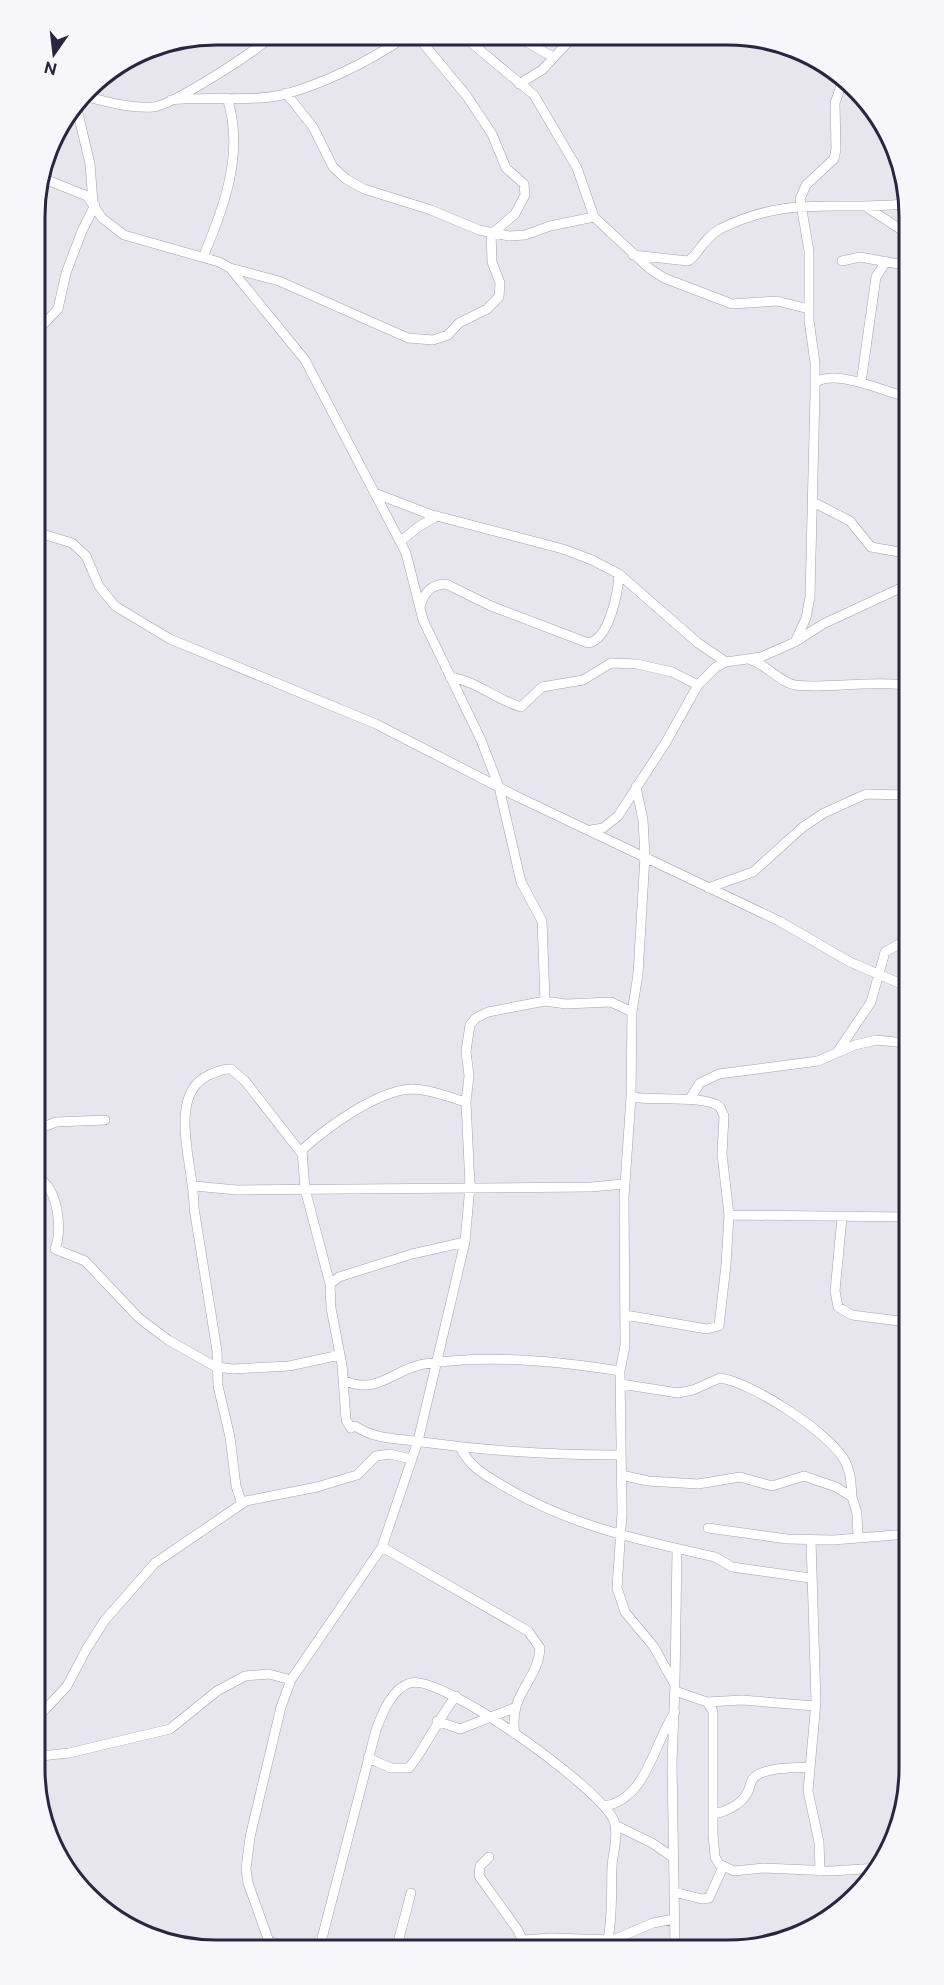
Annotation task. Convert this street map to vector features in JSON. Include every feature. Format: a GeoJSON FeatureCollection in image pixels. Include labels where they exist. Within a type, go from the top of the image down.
{"type":"FeatureCollection","features":[{"type":"Feature","properties":{"kind":"street"},"geometry":{"type":"LineString","coordinates":[[92,98],[112,103],[153,107],[171,100],[238,62],[258,45]]}},
{"type":"Feature","properties":{"kind":"street"},"geometry":{"type":"LineString","coordinates":[[171,100],[286,93],[338,75],[373,58],[393,45]]}},
{"type":"Feature","properties":{"kind":"street"},"geometry":{"type":"LineString","coordinates":[[424,45],[466,95],[492,134],[506,168],[524,184],[525,195],[515,214],[492,232]]}},
{"type":"Feature","properties":{"kind":"street"},"geometry":{"type":"LineString","coordinates":[[474,45],[534,95],[577,168],[594,217],[633,255],[664,278],[726,302],[738,304],[761,300],[777,301],[809,309]]}},
{"type":"Feature","properties":{"kind":"street"},"geometry":{"type":"LineString","coordinates":[[532,45],[553,57]]}},
{"type":"Feature","properties":{"kind":"street"},"geometry":{"type":"LineString","coordinates":[[519,84],[542,70],[567,45]]}},
{"type":"Feature","properties":{"kind":"street"},"geometry":{"type":"LineString","coordinates":[[795,642],[806,618],[810,597],[815,383],[809,309],[809,251],[803,205],[800,199],[802,189],[834,159],[836,149],[835,103],[841,88]]}},
{"type":"Feature","properties":{"kind":"street"},"geometry":{"type":"LineString","coordinates":[[286,93],[313,128],[329,161],[346,179],[364,189],[492,232],[516,236],[594,217]]}},
{"type":"Feature","properties":{"kind":"street"},"geometry":{"type":"LineString","coordinates":[[203,257],[219,220],[230,180],[234,126],[227,98]]}},
{"type":"Feature","properties":{"kind":"street"},"geometry":{"type":"LineString","coordinates":[[45,323],[58,309],[65,277],[81,231],[94,203],[90,164],[78,115]]}},
{"type":"Feature","properties":{"kind":"street"},"geometry":{"type":"LineString","coordinates":[[48,181],[87,196],[94,203],[102,218],[124,235],[279,281],[408,338],[433,340],[448,335],[459,323],[487,309],[499,297],[500,282],[492,262],[492,232]]}},
{"type":"Feature","properties":{"kind":"street"},"geometry":{"type":"LineString","coordinates":[[633,255],[688,261],[707,237],[754,214],[803,205],[868,208],[898,205]]}},
{"type":"Feature","properties":{"kind":"street"},"geometry":{"type":"LineString","coordinates":[[868,208],[899,228]]}},
{"type":"Feature","properties":{"kind":"street"},"geometry":{"type":"LineString","coordinates":[[842,261],[860,257],[899,264]]}},
{"type":"Feature","properties":{"kind":"street"},"geometry":{"type":"LineString","coordinates":[[861,383],[876,277],[885,263]]}},
{"type":"Feature","properties":{"kind":"street"},"geometry":{"type":"LineString","coordinates":[[230,268],[305,360],[401,541],[420,610],[481,740],[499,787],[522,882],[542,921],[545,1001]]}},
{"type":"Feature","properties":{"kind":"street"},"geometry":{"type":"LineString","coordinates":[[815,383],[821,378],[829,378],[861,383],[899,394]]}},
{"type":"Feature","properties":{"kind":"street"},"geometry":{"type":"LineString","coordinates":[[377,494],[437,516],[563,549],[592,560],[619,574],[698,643],[726,662]]}},
{"type":"Feature","properties":{"kind":"street"},"geometry":{"type":"LineString","coordinates":[[813,502],[850,521],[872,547],[899,552]]}},
{"type":"Feature","properties":{"kind":"street"},"geometry":{"type":"LineString","coordinates":[[401,541],[418,526],[437,516]]}},
{"type":"Feature","properties":{"kind":"street"},"geometry":{"type":"LineString","coordinates":[[45,534],[64,539],[81,550],[106,598],[142,624],[170,639],[376,724],[499,787],[779,921],[830,951],[899,983]]}},
{"type":"Feature","properties":{"kind":"street"},"geometry":{"type":"LineString","coordinates":[[420,610],[427,592],[433,586],[446,584],[529,622],[577,639],[595,642],[599,639],[609,618],[619,574]]}},
{"type":"Feature","properties":{"kind":"street"},"geometry":{"type":"LineString","coordinates":[[591,830],[603,828],[618,816],[706,675],[726,662],[761,657],[795,642],[823,624],[899,589]]}},
{"type":"Feature","properties":{"kind":"street"},"geometry":{"type":"LineString","coordinates":[[749,660],[762,664],[784,681],[795,685],[824,687],[854,682],[899,684]]}},
{"type":"Feature","properties":{"kind":"street"},"geometry":{"type":"LineString","coordinates":[[450,677],[471,681],[486,692],[521,707],[542,687],[583,680],[608,663],[637,664],[666,670],[698,685]]}},
{"type":"Feature","properties":{"kind":"street"},"geometry":{"type":"LineString","coordinates":[[636,787],[643,820],[645,856],[638,974],[632,1012],[631,1097],[624,1184],[625,1315],[624,1352],[620,1371],[620,1535],[616,1578],[618,1599],[625,1612],[654,1647],[675,1688],[707,1702],[742,1700],[815,1706]]}},
{"type":"Feature","properties":{"kind":"street"},"geometry":{"type":"LineString","coordinates":[[708,888],[753,872],[803,827],[824,813],[866,794],[899,795]]}},
{"type":"Feature","properties":{"kind":"street"},"geometry":{"type":"LineString","coordinates":[[837,1053],[869,1007],[885,951],[899,944]]}},
{"type":"Feature","properties":{"kind":"street"},"geometry":{"type":"LineString","coordinates":[[268,1940],[251,1897],[246,1869],[247,1853],[273,1739],[291,1680],[382,1547],[418,1441],[465,1242],[470,1186],[466,1102],[469,1076],[466,1051],[469,1030],[473,1021],[488,1012],[545,1001],[566,1004],[611,1002],[632,1012]]}},
{"type":"Feature","properties":{"kind":"street"},"geometry":{"type":"LineString","coordinates":[[688,1100],[700,1083],[718,1074],[818,1061],[876,1040],[899,1042]]}},
{"type":"Feature","properties":{"kind":"street"},"geometry":{"type":"LineString","coordinates":[[242,1504],[236,1486],[230,1437],[221,1405],[216,1367],[217,1351],[194,1208],[194,1186],[184,1110],[195,1083],[225,1068],[231,1069],[245,1081],[302,1154],[305,1189],[330,1284],[331,1308],[340,1355],[346,1420],[351,1428],[355,1426],[370,1435],[496,1451],[619,1455]]}},
{"type":"Feature","properties":{"kind":"street"},"geometry":{"type":"LineString","coordinates":[[302,1154],[310,1143],[328,1130],[386,1095],[413,1089],[466,1102]]}},
{"type":"Feature","properties":{"kind":"street"},"geometry":{"type":"LineString","coordinates":[[625,1315],[707,1329],[719,1326],[729,1215],[723,1181],[723,1113],[714,1103],[631,1097]]}},
{"type":"Feature","properties":{"kind":"street"},"geometry":{"type":"LineString","coordinates":[[45,1126],[56,1122],[105,1120]]}},
{"type":"Feature","properties":{"kind":"street"},"geometry":{"type":"LineString","coordinates":[[194,1186],[237,1190],[470,1186],[591,1187],[624,1184]]}},
{"type":"Feature","properties":{"kind":"street"},"geometry":{"type":"LineString","coordinates":[[45,1186],[59,1216],[55,1249],[85,1261],[139,1318],[168,1340],[216,1367],[233,1369],[289,1366],[340,1355]]}},
{"type":"Feature","properties":{"kind":"street"},"geometry":{"type":"LineString","coordinates":[[729,1215],[899,1217]]}},
{"type":"Feature","properties":{"kind":"street"},"geometry":{"type":"LineString","coordinates":[[842,1218],[836,1291],[838,1307],[852,1315],[899,1321]]}},
{"type":"Feature","properties":{"kind":"street"},"geometry":{"type":"LineString","coordinates":[[330,1284],[339,1278],[412,1254],[465,1242]]}},
{"type":"Feature","properties":{"kind":"street"},"geometry":{"type":"LineString","coordinates":[[343,1380],[369,1386],[380,1384],[403,1369],[456,1359],[540,1361],[620,1371]]}},
{"type":"Feature","properties":{"kind":"street"},"geometry":{"type":"LineString","coordinates":[[621,1384],[678,1393],[693,1390],[720,1378],[746,1387],[784,1408],[826,1438],[849,1468],[852,1497],[857,1513],[858,1538]]}},
{"type":"Feature","properties":{"kind":"street"},"geometry":{"type":"LineString","coordinates":[[460,1447],[467,1460],[479,1472],[531,1502],[598,1530],[715,1557],[732,1567],[810,1578]]}},
{"type":"Feature","properties":{"kind":"street"},"geometry":{"type":"LineString","coordinates":[[45,1710],[67,1686],[105,1620],[155,1563],[242,1504],[357,1475],[376,1456],[390,1454],[411,1459]]}},
{"type":"Feature","properties":{"kind":"street"},"geometry":{"type":"LineString","coordinates":[[621,1474],[648,1481],[698,1484],[740,1477],[769,1486],[804,1476],[836,1487],[852,1497]]}},
{"type":"Feature","properties":{"kind":"street"},"geometry":{"type":"LineString","coordinates":[[708,1528],[811,1540],[899,1535]]}},
{"type":"Feature","properties":{"kind":"street"},"geometry":{"type":"LineString","coordinates":[[811,1540],[810,1578],[815,1706],[808,1791],[819,1842],[820,1871]]}},
{"type":"Feature","properties":{"kind":"street"},"geometry":{"type":"LineString","coordinates":[[382,1547],[532,1636],[540,1648],[540,1655],[514,1708],[515,1734]]}},
{"type":"Feature","properties":{"kind":"street"},"geometry":{"type":"LineString","coordinates":[[675,1940],[672,1762],[675,1712],[677,1550]]}},
{"type":"Feature","properties":{"kind":"street"},"geometry":{"type":"LineString","coordinates":[[45,1755],[69,1753],[178,1726],[218,1691],[245,1676],[269,1674],[291,1680]]}},
{"type":"Feature","properties":{"kind":"street"},"geometry":{"type":"LineString","coordinates":[[322,1940],[368,1758],[383,1710],[405,1685],[423,1683],[456,1696],[489,1717],[592,1792],[605,1806],[615,1825],[621,1830],[652,1843],[674,1858]]}},
{"type":"Feature","properties":{"kind":"street"},"geometry":{"type":"LineString","coordinates":[[368,1758],[391,1768],[407,1769],[428,1743],[437,1721],[456,1696]]}},
{"type":"Feature","properties":{"kind":"street"},"geometry":{"type":"LineString","coordinates":[[707,1702],[713,1711],[715,1857],[723,1867],[734,1870],[764,1868],[820,1871],[867,1869]]}},
{"type":"Feature","properties":{"kind":"street"},"geometry":{"type":"LineString","coordinates":[[437,1721],[460,1729],[514,1708]]}},
{"type":"Feature","properties":{"kind":"street"},"geometry":{"type":"LineString","coordinates":[[605,1806],[620,1802],[634,1789],[664,1727],[675,1712]]}},
{"type":"Feature","properties":{"kind":"street"},"geometry":{"type":"LineString","coordinates":[[714,1814],[726,1811],[745,1797],[755,1776],[785,1768],[809,1767]]}},
{"type":"Feature","properties":{"kind":"street"},"geometry":{"type":"LineString","coordinates":[[608,1939],[614,1902],[612,1869],[615,1825]]}},
{"type":"Feature","properties":{"kind":"street"},"geometry":{"type":"LineString","coordinates":[[489,1857],[480,1866],[479,1876],[522,1940]]}},
{"type":"Feature","properties":{"kind":"street"},"geometry":{"type":"LineString","coordinates":[[674,1892],[702,1899],[709,1898],[723,1867]]}},
{"type":"Feature","properties":{"kind":"street"},"geometry":{"type":"LineString","coordinates":[[399,1940],[411,1893]]}},
{"type":"Feature","properties":{"kind":"street"},"geometry":{"type":"LineString","coordinates":[[598,1940],[618,1939],[653,1923],[674,1919]]}},
{"type":"Feature","properties":{"kind":"street"},"geometry":{"type":"LineString","coordinates":[[540,1940],[550,1938],[576,1940]]}}]}
